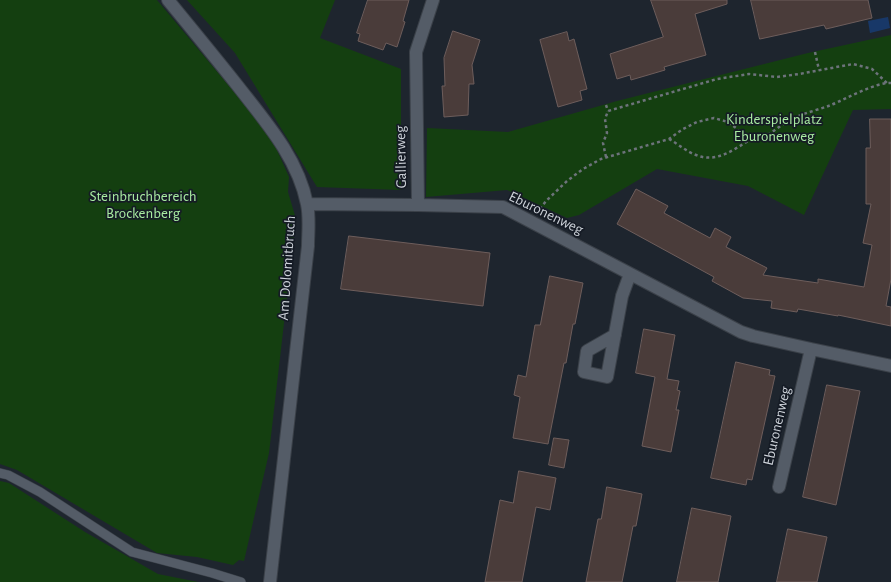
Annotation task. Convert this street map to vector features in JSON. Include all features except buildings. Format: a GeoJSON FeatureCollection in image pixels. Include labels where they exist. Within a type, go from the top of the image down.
{"type":"FeatureCollection","features":[{"type":"Feature","properties":{"kind":"street","name":"Am Dolomitbruch"},"geometry":{"type":"LineString","coordinates":[[168,0],[268,124],[287,152],[298,175],[307,204],[308,246],[270,582]]}},
{"type":"Feature","properties":{"kind":"street","name":"Gallierweg"},"geometry":{"type":"LineString","coordinates":[[307,204],[418,206],[416,52],[434,0]]}},
{"type":"Feature","properties":{"kind":"street","name":"Eburonenweg"},"geometry":{"type":"LineString","coordinates":[[418,206],[503,207],[741,332],[811,350],[891,366]]}},
{"type":"Feature","properties":{"kind":"street"},"geometry":{"type":"LineString","coordinates":[[615,335],[622,296],[630,274]]}},
{"type":"Feature","properties":{"kind":"street","name":"Eburonenweg"},"geometry":{"type":"LineString","coordinates":[[779,487],[811,350]]}},
{"type":"Feature","properties":{"kind":"lane"},"geometry":{"type":"LineString","coordinates":[[0,473],[8,474],[40,492],[132,552],[241,582]]}},
{"type":"Feature","properties":{"kind":"path"},"geometry":{"type":"LineString","coordinates":[[815,52],[819,70]]}},
{"type":"Feature","properties":{"kind":"path"},"geometry":{"type":"LineString","coordinates":[[608,111],[717,79],[749,74],[777,77],[853,64],[872,69],[889,83]]}},
{"type":"Feature","properties":{"kind":"path"},"geometry":{"type":"LineString","coordinates":[[669,138],[696,155],[710,157],[722,156],[735,150],[748,141],[770,135],[782,124],[793,118],[830,105],[869,88],[889,83]]}},
{"type":"Feature","properties":{"kind":"path"},"geometry":{"type":"LineString","coordinates":[[606,105],[608,111],[605,119],[606,133],[603,144],[606,157]]}},
{"type":"Feature","properties":{"kind":"path"},"geometry":{"type":"LineString","coordinates":[[530,221],[546,201],[583,169],[606,157],[669,138],[697,122],[714,118],[728,122],[748,141]]}},
{"type":"Feature","properties":{"kind":"green space","name":"Steinbruchbereich Brockenberg"},"geometry":{"type":"Polygon","coordinates":[[[0,0],[157,0],[261,124],[277,150],[289,177],[288,192],[296,219],[269,453],[244,561],[239,560],[233,565],[197,557],[157,553],[17,470],[0,464],[0,0]]]}},
{"type":"Feature","properties":{"kind":"green space"},"geometry":{"type":"Polygon","coordinates":[[[187,0],[335,0],[320,38],[401,69],[401,190],[317,187],[235,53],[187,0]]]}},
{"type":"Feature","properties":{"kind":"green space","name":"Kinderspielplatz Eburonenweg"},"geometry":{"type":"Polygon","coordinates":[[[891,35],[891,109],[853,110],[804,215],[748,186],[657,169],[579,215],[567,218],[507,190],[426,197],[427,128],[508,132],[617,101],[808,53],[891,35]]]}},
{"type":"Feature","properties":{"kind":"green space"},"geometry":{"type":"Polygon","coordinates":[[[0,481],[9,483],[85,532],[158,574],[198,582],[0,582],[0,481]]]}},
{"type":"Feature","properties":{"kind":"water"},"geometry":{"type":"Polygon","coordinates":[[[888,17],[890,28],[870,33],[868,21],[888,17]]]}}]}
